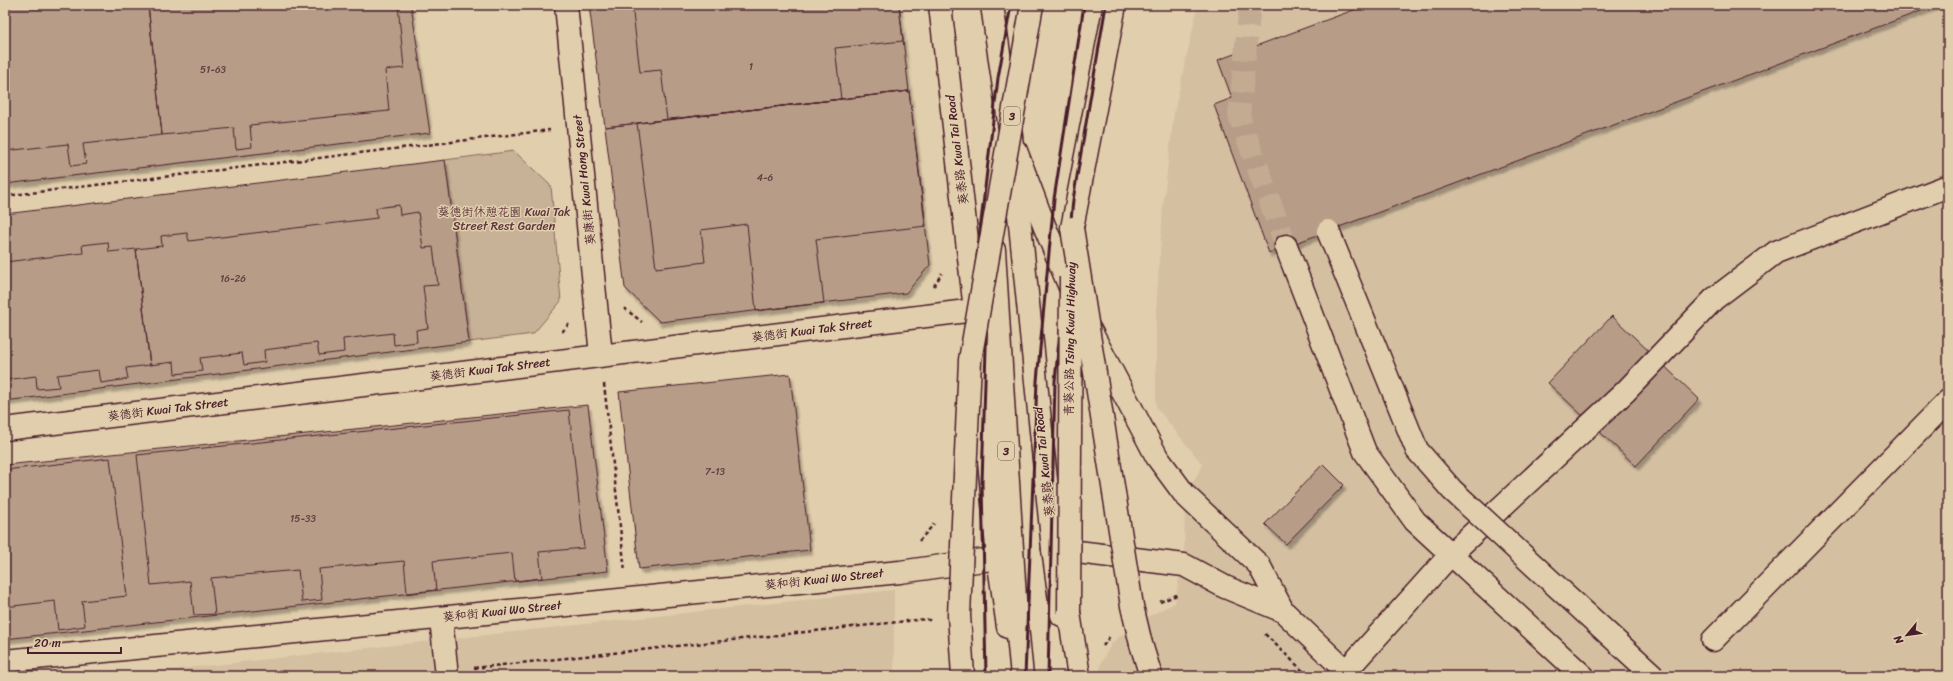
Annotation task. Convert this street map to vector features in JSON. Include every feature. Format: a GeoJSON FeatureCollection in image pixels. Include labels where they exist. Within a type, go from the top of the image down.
{"type":"FeatureCollection","features":[{"type":"Feature","properties":{"kind":"main road","name":"葵康街 Kwai Hong Street"},"geometry":{"type":"LineString","coordinates":[[566,5],[601,355]]}},
{"type":"Feature","properties":{"kind":"main road","name":"葵泰路 Kwai Tai Road"},"geometry":{"type":"LineString","coordinates":[[940,5],[975,310],[998,558],[1015,676]]}},
{"type":"Feature","properties":{"kind":"main road","name":"葵泰路 Kwai Tai Road"},"geometry":{"type":"LineString","coordinates":[[992,5],[1011,136],[1053,549],[1184,565],[1225,587],[1283,611]]}},
{"type":"Feature","properties":{"kind":"main road","name":"3"},"geometry":{"type":"LineString","coordinates":[[1022,676],[1015,591],[992,226],[1032,5]]}},
{"type":"Feature","properties":{"kind":"main road","name":"青葵公路 Tsing Kwai Highway"},"geometry":{"type":"LineString","coordinates":[[1079,676],[1068,613],[1072,228],[1115,5]]}},
{"type":"Feature","properties":{"kind":"main road","name":"葵泰路 Kwai Tai Road"},"geometry":{"type":"LineString","coordinates":[[1011,136],[1044,225],[1078,305],[1157,457],[1185,496],[1259,565],[1283,611],[1348,673]]}},
{"type":"Feature","properties":{"kind":"main road"},"geometry":{"type":"LineString","coordinates":[[1348,673],[1451,554],[1625,392],[1714,299],[1776,252],[1948,186]]}},
{"type":"Feature","properties":{"kind":"main road"},"geometry":{"type":"LineString","coordinates":[[963,676],[959,615],[970,360],[992,226]]}},
{"type":"Feature","properties":{"kind":"main road"},"geometry":{"type":"LineString","coordinates":[[1072,228],[1132,606],[1141,644],[1151,676]]}},
{"type":"Feature","properties":{"kind":"main road"},"geometry":{"type":"LineString","coordinates":[[1328,231],[1417,450],[1452,490],[1654,676]]}},
{"type":"Feature","properties":{"kind":"main road"},"geometry":{"type":"LineString","coordinates":[[1286,246],[1365,452],[1415,521],[1583,676]]}},
{"type":"Feature","properties":{"kind":"main road","name":"葵德街 Kwai Tak Street"},"geometry":{"type":"LineString","coordinates":[[5,429],[975,310]]}},
{"type":"Feature","properties":{"kind":"main road"},"geometry":{"type":"LineString","coordinates":[[1713,640],[1948,401]]}},
{"type":"Feature","properties":{"kind":"main road"},"geometry":{"type":"LineString","coordinates":[[1053,549],[1070,676]]}},
{"type":"Feature","properties":{"kind":"main road","name":"葵和街 Kwai Wo Street"},"geometry":{"type":"LineString","coordinates":[[5,661],[900,572],[998,558]]}},
{"type":"Feature","properties":{"kind":"main road"},"geometry":{"type":"LineString","coordinates":[[441,618],[447,673]]}},
{"type":"Feature","properties":{"kind":"path"},"geometry":{"type":"LineString","coordinates":[[5,196],[551,130]]}},
{"type":"Feature","properties":{"kind":"path"},"geometry":{"type":"LineString","coordinates":[[621,301],[623,308],[645,324]]}},
{"type":"Feature","properties":{"kind":"path"},"geometry":{"type":"LineString","coordinates":[[603,379],[626,579]]}},
{"type":"Feature","properties":{"kind":"path"},"geometry":{"type":"LineString","coordinates":[[916,544],[937,521]]}},
{"type":"Feature","properties":{"kind":"path"},"geometry":{"type":"LineString","coordinates":[[1156,604],[1177,594],[1183,594]]}},
{"type":"Feature","properties":{"kind":"path"},"geometry":{"type":"LineString","coordinates":[[447,673],[926,619],[934,622]]}},
{"type":"Feature","properties":{"kind":"path"},"geometry":{"type":"LineString","coordinates":[[1101,648],[1115,630]]}},
{"type":"Feature","properties":{"kind":"path"},"geometry":{"type":"LineString","coordinates":[[1260,630],[1308,676]]}},
{"type":"Feature","properties":{"kind":"shaded area"},"geometry":{"type":"Polygon","coordinates":[[[1198,5],[1948,5],[1948,676],[1099,676],[1101,663],[1112,643],[1136,623],[1175,603],[1179,578],[1184,565],[1185,495],[1203,465],[1156,407],[1156,313],[1163,207],[1174,113],[1198,5]]]}},
{"type":"Feature","properties":{"kind":"shaded area"},"geometry":{"type":"Polygon","coordinates":[[[894,590],[894,676],[115,676],[894,590]]]}},
{"type":"Feature","properties":{"kind":"green space","name":"葵德街休憩花園 Kwai Tak Street Rest Garden"},"geometry":{"type":"Polygon","coordinates":[[[514,151],[551,186],[561,301],[533,334],[469,342],[445,160],[514,151]]]}},
{"type":"Feature","properties":{"kind":"building"},"geometry":{"type":"Polygon","coordinates":[[[5,5],[411,5],[430,133],[5,184],[5,5]]]}},
{"type":"Feature","properties":{"kind":"building"},"geometry":{"type":"Polygon","coordinates":[[[5,5],[148,5],[162,135],[83,144],[86,164],[71,166],[68,144],[5,151],[5,5]]]}},
{"type":"Feature","properties":{"kind":"building"},"geometry":{"type":"Polygon","coordinates":[[[148,5],[398,5],[404,68],[385,70],[389,111],[250,125],[252,147],[236,149],[234,128],[162,135],[148,5]]]}},
{"type":"Feature","properties":{"kind":"building"},"geometry":{"type":"Polygon","coordinates":[[[589,5],[899,5],[909,91],[605,127],[589,5]]]}},
{"type":"Feature","properties":{"kind":"building"},"geometry":{"type":"Polygon","coordinates":[[[632,5],[899,5],[903,41],[835,48],[841,99],[667,120],[661,70],[640,72],[632,5]]]}},
{"type":"Feature","properties":{"kind":"building"},"geometry":{"type":"Polygon","coordinates":[[[1367,5],[1937,5],[1269,253],[1214,105],[1232,98],[1218,60],[1367,5]]]}},
{"type":"Feature","properties":{"kind":"building"},"geometry":{"type":"Polygon","coordinates":[[[909,91],[930,265],[906,293],[660,322],[625,288],[605,127],[909,91]]]}},
{"type":"Feature","properties":{"kind":"building"},"geometry":{"type":"Polygon","coordinates":[[[909,91],[926,226],[816,239],[824,303],[756,311],[747,224],[701,230],[705,262],[656,268],[637,123],[909,91]]]}},
{"type":"Feature","properties":{"kind":"building"},"geometry":{"type":"Polygon","coordinates":[[[445,160],[469,342],[5,401],[5,214],[445,160]]]}},
{"type":"Feature","properties":{"kind":"building"},"geometry":{"type":"Polygon","coordinates":[[[399,205],[400,215],[418,212],[423,248],[433,247],[438,285],[423,286],[428,328],[416,330],[417,342],[394,345],[393,333],[343,339],[344,352],[319,355],[317,343],[264,350],[265,362],[244,365],[242,353],[200,358],[202,371],[175,374],[174,362],[150,365],[136,249],[162,246],[161,236],[187,233],[189,241],[377,218],[376,208],[399,205]]]}},
{"type":"Feature","properties":{"kind":"building"},"geometry":{"type":"Polygon","coordinates":[[[108,242],[109,252],[136,249],[150,365],[126,368],[128,379],[101,383],[99,370],[57,375],[59,387],[37,389],[36,376],[5,380],[5,262],[83,253],[82,245],[108,242]]]}},
{"type":"Feature","properties":{"kind":"building"},"geometry":{"type":"Polygon","coordinates":[[[1612,316],[1699,399],[1636,466],[1548,383],[1612,316]]]}},
{"type":"Feature","properties":{"kind":"building"},"geometry":{"type":"Polygon","coordinates":[[[790,374],[810,550],[639,569],[619,392],[790,374]]]}},
{"type":"Feature","properties":{"kind":"building"},"geometry":{"type":"Polygon","coordinates":[[[588,405],[608,571],[5,639],[5,465],[588,405]]]}},
{"type":"Feature","properties":{"kind":"building"},"geometry":{"type":"Polygon","coordinates":[[[569,410],[584,548],[539,552],[542,578],[515,581],[512,553],[433,561],[436,590],[407,593],[404,561],[319,569],[322,600],[302,602],[298,570],[211,578],[215,614],[194,615],[190,581],[151,585],[137,455],[569,410]]]}},
{"type":"Feature","properties":{"kind":"building"},"geometry":{"type":"Polygon","coordinates":[[[110,458],[127,596],[82,601],[85,626],[58,630],[55,601],[5,607],[5,470],[110,458]]]}},
{"type":"Feature","properties":{"kind":"building"},"geometry":{"type":"Polygon","coordinates":[[[1323,464],[1344,485],[1286,544],[1265,524],[1323,464]]]}},
{"type":"Feature","properties":{"kind":"tunnel"},"geometry":{"type":"LineString","coordinates":[[1250,5],[1239,116],[1286,246]]}},
{"type":"Feature","properties":{"kind":"railway"},"geometry":{"type":"LineString","coordinates":[[965,676],[966,484],[970,315],[998,78],[1011,5]]}},
{"type":"Feature","properties":{"kind":"railway"},"geometry":{"type":"LineString","coordinates":[[986,676],[982,483],[987,314],[1016,80],[1028,5]]}},
{"type":"Feature","properties":{"kind":"railway"},"geometry":{"type":"LineString","coordinates":[[1025,676],[1037,381],[1054,199],[1084,5]]}},
{"type":"Feature","properties":{"kind":"railway"},"geometry":{"type":"LineString","coordinates":[[1048,676],[1055,381],[1073,200],[1106,5]]}}]}
